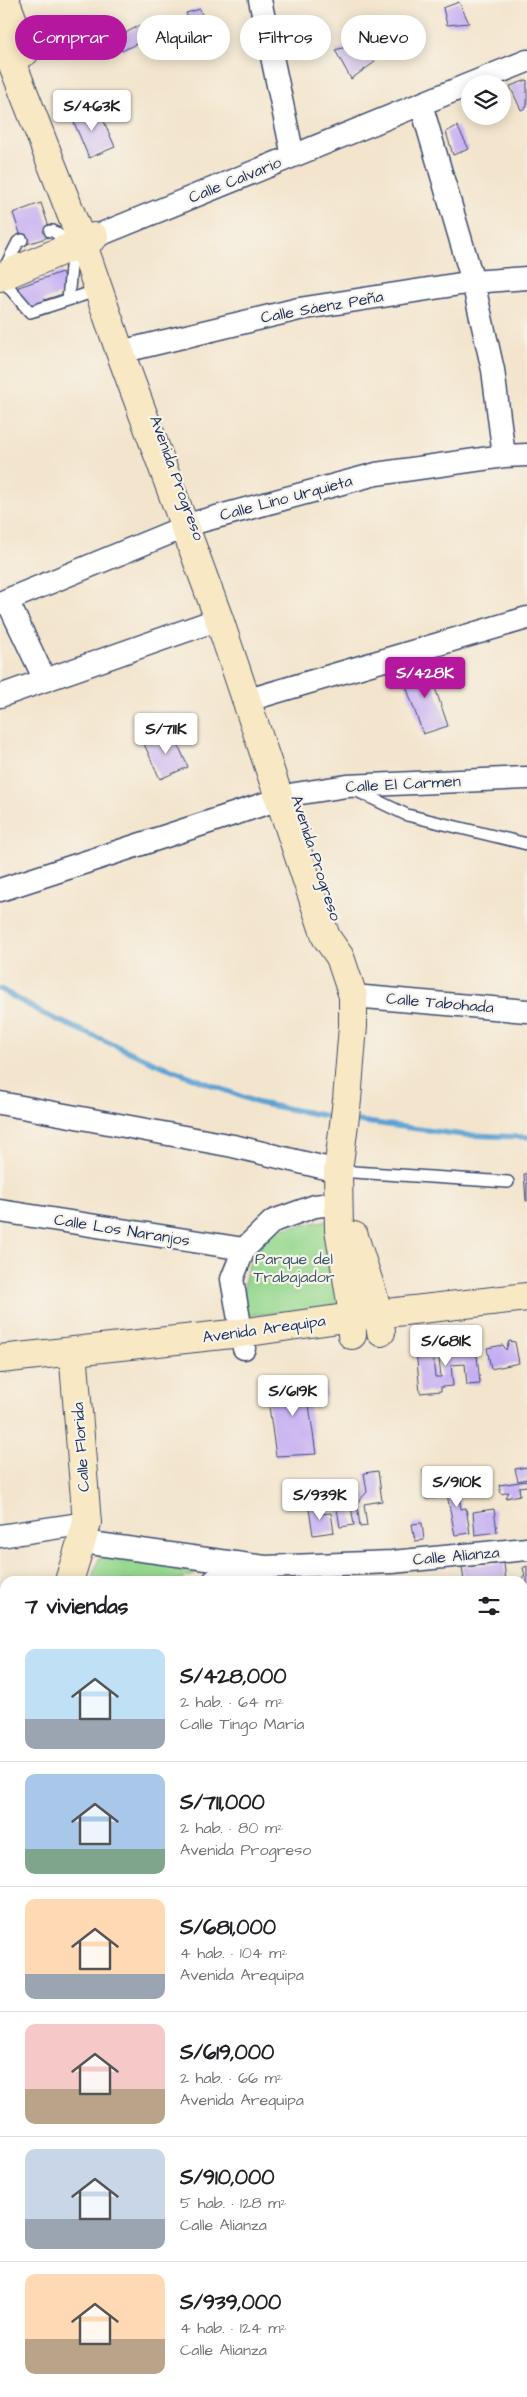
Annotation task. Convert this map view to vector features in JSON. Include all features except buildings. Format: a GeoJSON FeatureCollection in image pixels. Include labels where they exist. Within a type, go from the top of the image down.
{"type":"FeatureCollection","features":[{"type":"Feature","properties":{"kind":"main road","name":"Avenida Progreso"},"geometry":{"type":"LineString","coordinates":[[8,2],[71,237],[124,350]]}},
{"type":"Feature","properties":{"kind":"main road","name":"Avenida Progreso"},"geometry":{"type":"LineString","coordinates":[[0,32],[70,209],[71,237],[99,290],[124,350],[251,700]]}},
{"type":"Feature","properties":{"kind":"main road","name":"Calle Calvario"},"geometry":{"type":"LineString","coordinates":[[0,277],[71,237]]}},
{"type":"Feature","properties":{"kind":"main road","name":"Avenida Progreso"},"geometry":{"type":"LineString","coordinates":[[189,525],[219,619],[341,934],[340,956],[353,996],[353,1026],[347,1100],[338,1166],[339,1229],[352,1326]]}},
{"type":"Feature","properties":{"kind":"main road","name":"Avenida Progreso"},"geometry":{"type":"LineString","coordinates":[[339,1203],[349,1223],[380,1323]]}},
{"type":"Feature","properties":{"kind":"main road","name":"Avenida Arequipa"},"geometry":{"type":"LineString","coordinates":[[380,1323],[527,1297]]}},
{"type":"Feature","properties":{"kind":"main road","name":"Avenida Arequipa"},"geometry":{"type":"LineString","coordinates":[[0,1375],[74,1359],[352,1326],[527,1315]]}},
{"type":"Feature","properties":{"kind":"main road","name":"Avenida Arequipa"},"geometry":{"type":"LineString","coordinates":[[0,1359],[74,1359]]}},
{"type":"Feature","properties":{"kind":"main road","name":"Calle Florida"},"geometry":{"type":"LineString","coordinates":[[74,1359],[85,1532]]}},
{"type":"Feature","properties":{"kind":"main road"},"geometry":{"type":"LineString","coordinates":[[71,1576],[85,1532]]}},
{"type":"Feature","properties":{"kind":"street"},"geometry":{"type":"LineString","coordinates":[[260,0],[293,156]]}},
{"type":"Feature","properties":{"kind":"street","name":"Calle Calvario"},"geometry":{"type":"LineString","coordinates":[[492,75],[527,61]]}},
{"type":"Feature","properties":{"kind":"street","name":"Calle Calvario"},"geometry":{"type":"LineString","coordinates":[[71,237],[293,156],[461,88]]}},
{"type":"Feature","properties":{"kind":"street"},"geometry":{"type":"LineString","coordinates":[[421,104],[473,282],[493,370],[504,456]]}},
{"type":"Feature","properties":{"kind":"street","name":"Calle Sáenz Peña"},"geometry":{"type":"LineString","coordinates":[[124,350],[299,309],[473,282],[527,278]]}},
{"type":"Feature","properties":{"kind":"street","name":"Calle Lino Urquieta"},"geometry":{"type":"LineString","coordinates":[[4,601],[189,525],[376,474],[504,456],[527,455]]}},
{"type":"Feature","properties":{"kind":"street"},"geometry":{"type":"LineString","coordinates":[[4,601],[45,680]]}},
{"type":"Feature","properties":{"kind":"street"},"geometry":{"type":"LineString","coordinates":[[251,700],[527,618]]}},
{"type":"Feature","properties":{"kind":"street"},"geometry":{"type":"LineString","coordinates":[[0,696],[219,619]]}},
{"type":"Feature","properties":{"kind":"street","name":"Calle El Carmen"},"geometry":{"type":"LineString","coordinates":[[0,890],[288,796],[347,786],[527,778]]}},
{"type":"Feature","properties":{"kind":"street","name":"Calle Tabohada"},"geometry":{"type":"LineString","coordinates":[[353,996],[527,1011]]}},
{"type":"Feature","properties":{"kind":"street"},"geometry":{"type":"LineString","coordinates":[[0,1103],[338,1166]]}},
{"type":"Feature","properties":{"kind":"street"},"geometry":{"type":"LineString","coordinates":[[242,1340],[232,1279],[244,1250],[273,1221],[315,1206],[339,1203]]}},
{"type":"Feature","properties":{"kind":"street","name":"Calle Los Naranjos"},"geometry":{"type":"LineString","coordinates":[[0,1211],[244,1250]]}},
{"type":"Feature","properties":{"kind":"street","name":"Calle Alianza"},"geometry":{"type":"LineString","coordinates":[[0,1536],[85,1532],[265,1567],[396,1572],[527,1549]]}},
{"type":"Feature","properties":{"kind":"street","name":"Calle Alianza"},"geometry":{"type":"LineString","coordinates":[[232,1576],[265,1567]]}},
{"type":"Feature","properties":{"kind":"lane"},"geometry":{"type":"LineString","coordinates":[[68,300],[71,237]]}},
{"type":"Feature","properties":{"kind":"lane"},"geometry":{"type":"LineString","coordinates":[[22,240],[18,242],[0,277],[30,312],[99,290]]}},
{"type":"Feature","properties":{"kind":"lane"},"geometry":{"type":"LineString","coordinates":[[347,786],[407,815],[527,844]]}},
{"type":"Feature","properties":{"kind":"lane"},"geometry":{"type":"LineString","coordinates":[[338,1166],[508,1182]]}},
{"type":"Feature","properties":{"kind":"green space","name":"Parque del Trabajador"},"geometry":{"type":"Polygon","coordinates":[[[329,1220],[342,1306],[244,1316],[244,1291],[247,1271],[254,1253],[267,1232],[329,1220]]]}},
{"type":"Feature","properties":{"kind":"green space"},"geometry":{"type":"Polygon","coordinates":[[[102,1550],[195,1567],[194,1575],[191,1576],[93,1576],[102,1550]]]}},
{"type":"Feature","properties":{"kind":"waterway"},"geometry":{"type":"LineString","coordinates":[[0,989],[44,1014],[155,1063],[258,1103],[337,1118]]}},
{"type":"Feature","properties":{"kind":"waterway"},"geometry":{"type":"LineString","coordinates":[[351,1120],[463,1135],[527,1137]]}}]}
